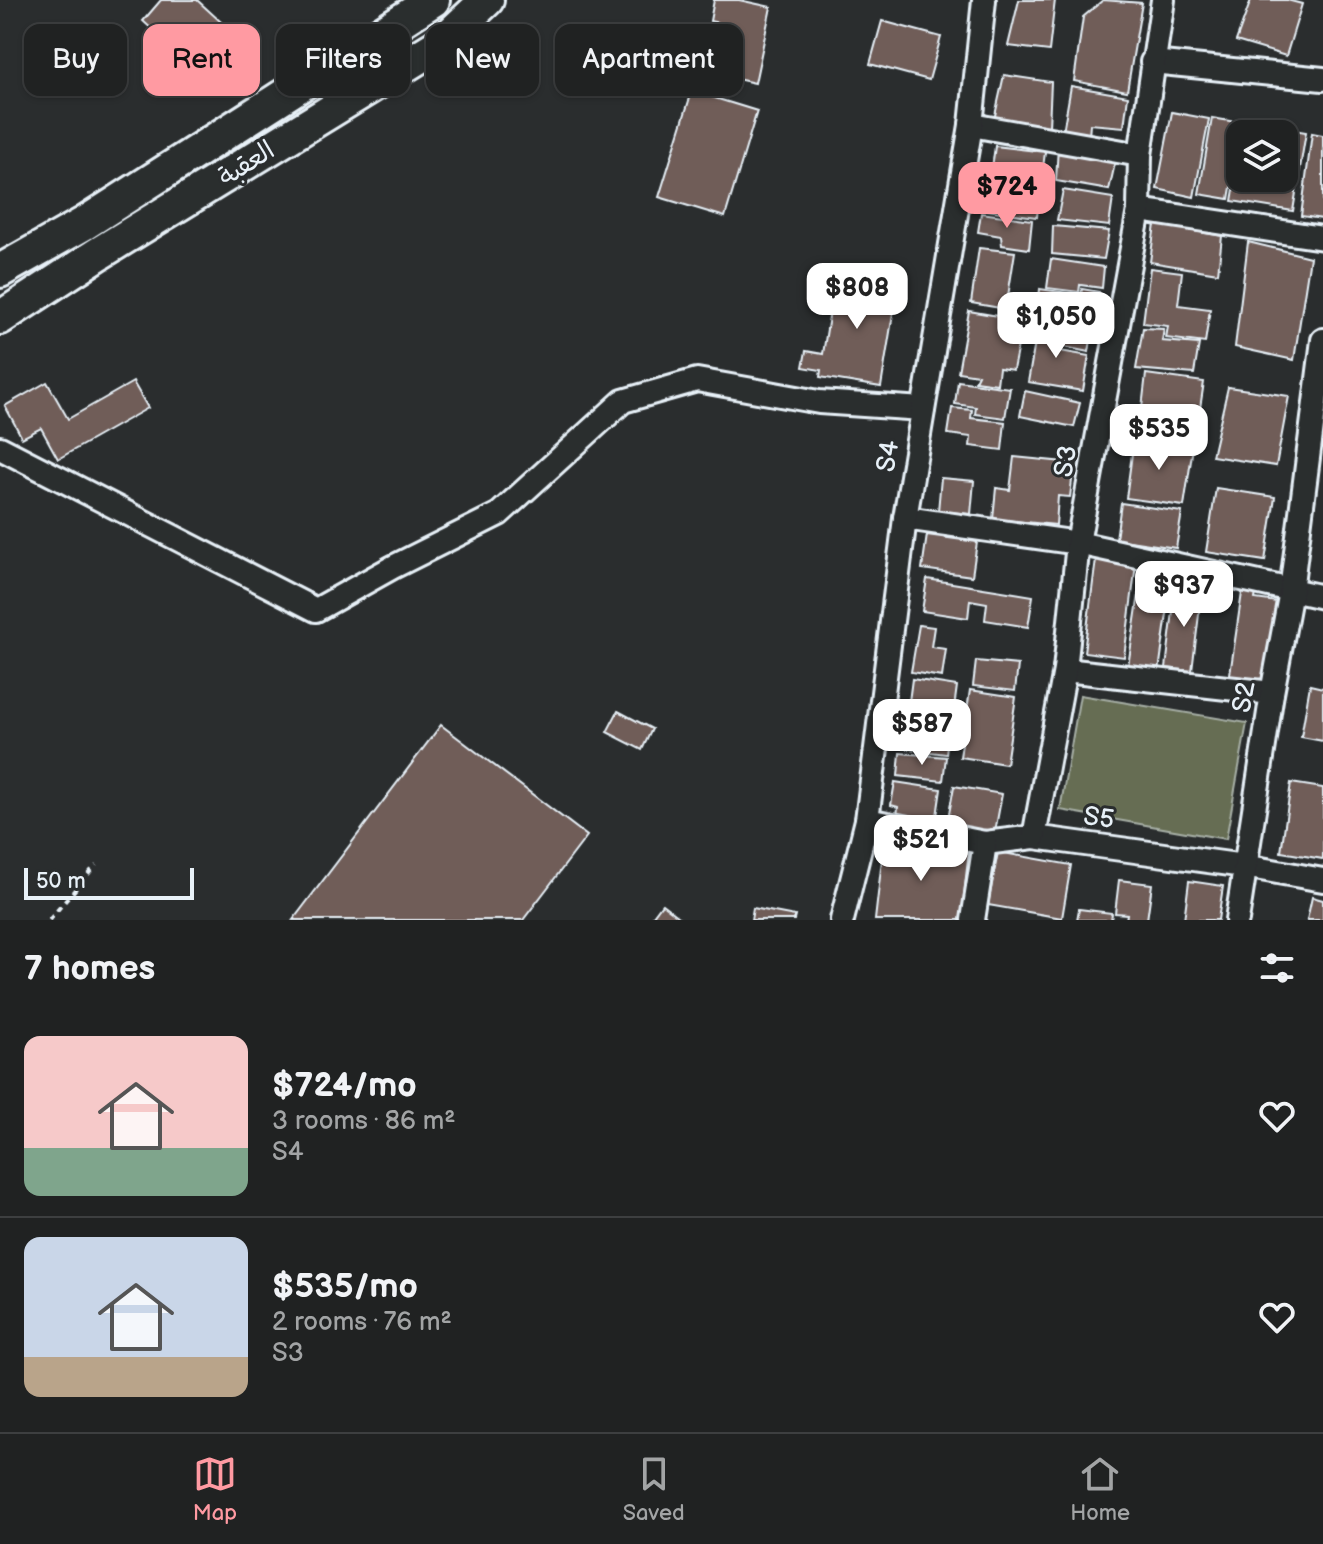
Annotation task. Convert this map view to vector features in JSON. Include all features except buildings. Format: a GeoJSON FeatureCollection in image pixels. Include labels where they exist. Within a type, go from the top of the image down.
{"type":"FeatureCollection","features":[{"type":"Feature","properties":{"kind":"main road","name":"العقبة"},"geometry":{"type":"LineString","coordinates":[[0,271],[85,223],[433,0]]}},
{"type":"Feature","properties":{"kind":"main road","name":"العقبة"},"geometry":{"type":"LineString","coordinates":[[0,318],[98,254],[440,44],[487,0]]}},
{"type":"Feature","properties":{"kind":"main road"},"geometry":{"type":"LineString","coordinates":[[85,223],[98,254]]}},
{"type":"Feature","properties":{"kind":"street","name":"S4"},"geometry":{"type":"LineString","coordinates":[[842,920],[867,820],[905,518],[971,125],[984,0]]}},
{"type":"Feature","properties":{"kind":"street","name":"S3"},"geometry":{"type":"LineString","coordinates":[[1034,837],[1065,670],[1078,543],[1139,210],[1140,155],[1163,0]]}},
{"type":"Feature","properties":{"kind":"street"},"geometry":{"type":"LineString","coordinates":[[1152,62],[1323,79]]}},
{"type":"Feature","properties":{"kind":"street"},"geometry":{"type":"LineString","coordinates":[[971,125],[1140,155]]}},
{"type":"Feature","properties":{"kind":"street"},"geometry":{"type":"LineString","coordinates":[[1139,210],[1323,238]]}},
{"type":"Feature","properties":{"kind":"street","name":"S2"},"geometry":{"type":"LineString","coordinates":[[1237,920],[1291,591],[1323,340]]}},
{"type":"Feature","properties":{"kind":"street"},"geometry":{"type":"LineString","coordinates":[[0,448],[316,610],[499,514],[623,401],[697,380],[819,402],[923,409]]}},
{"type":"Feature","properties":{"kind":"street"},"geometry":{"type":"LineString","coordinates":[[905,518],[1078,543],[1323,597]]}},
{"type":"Feature","properties":{"kind":"street"},"geometry":{"type":"LineString","coordinates":[[1065,670],[1272,693]]}},
{"type":"Feature","properties":{"kind":"street","name":"S5"},"geometry":{"type":"LineString","coordinates":[[867,820],[985,843],[1034,837],[1323,880]]}},
{"type":"Feature","properties":{"kind":"street"},"geometry":{"type":"LineString","coordinates":[[973,920],[985,843]]}},
{"type":"Feature","properties":{"kind":"path"},"geometry":{"type":"LineString","coordinates":[[49,920],[96,865]]}},
{"type":"Feature","properties":{"kind":"green space"},"geometry":{"type":"Polygon","coordinates":[[[1080,695],[1247,723],[1226,839],[1060,810],[1080,695]]]}}]}
